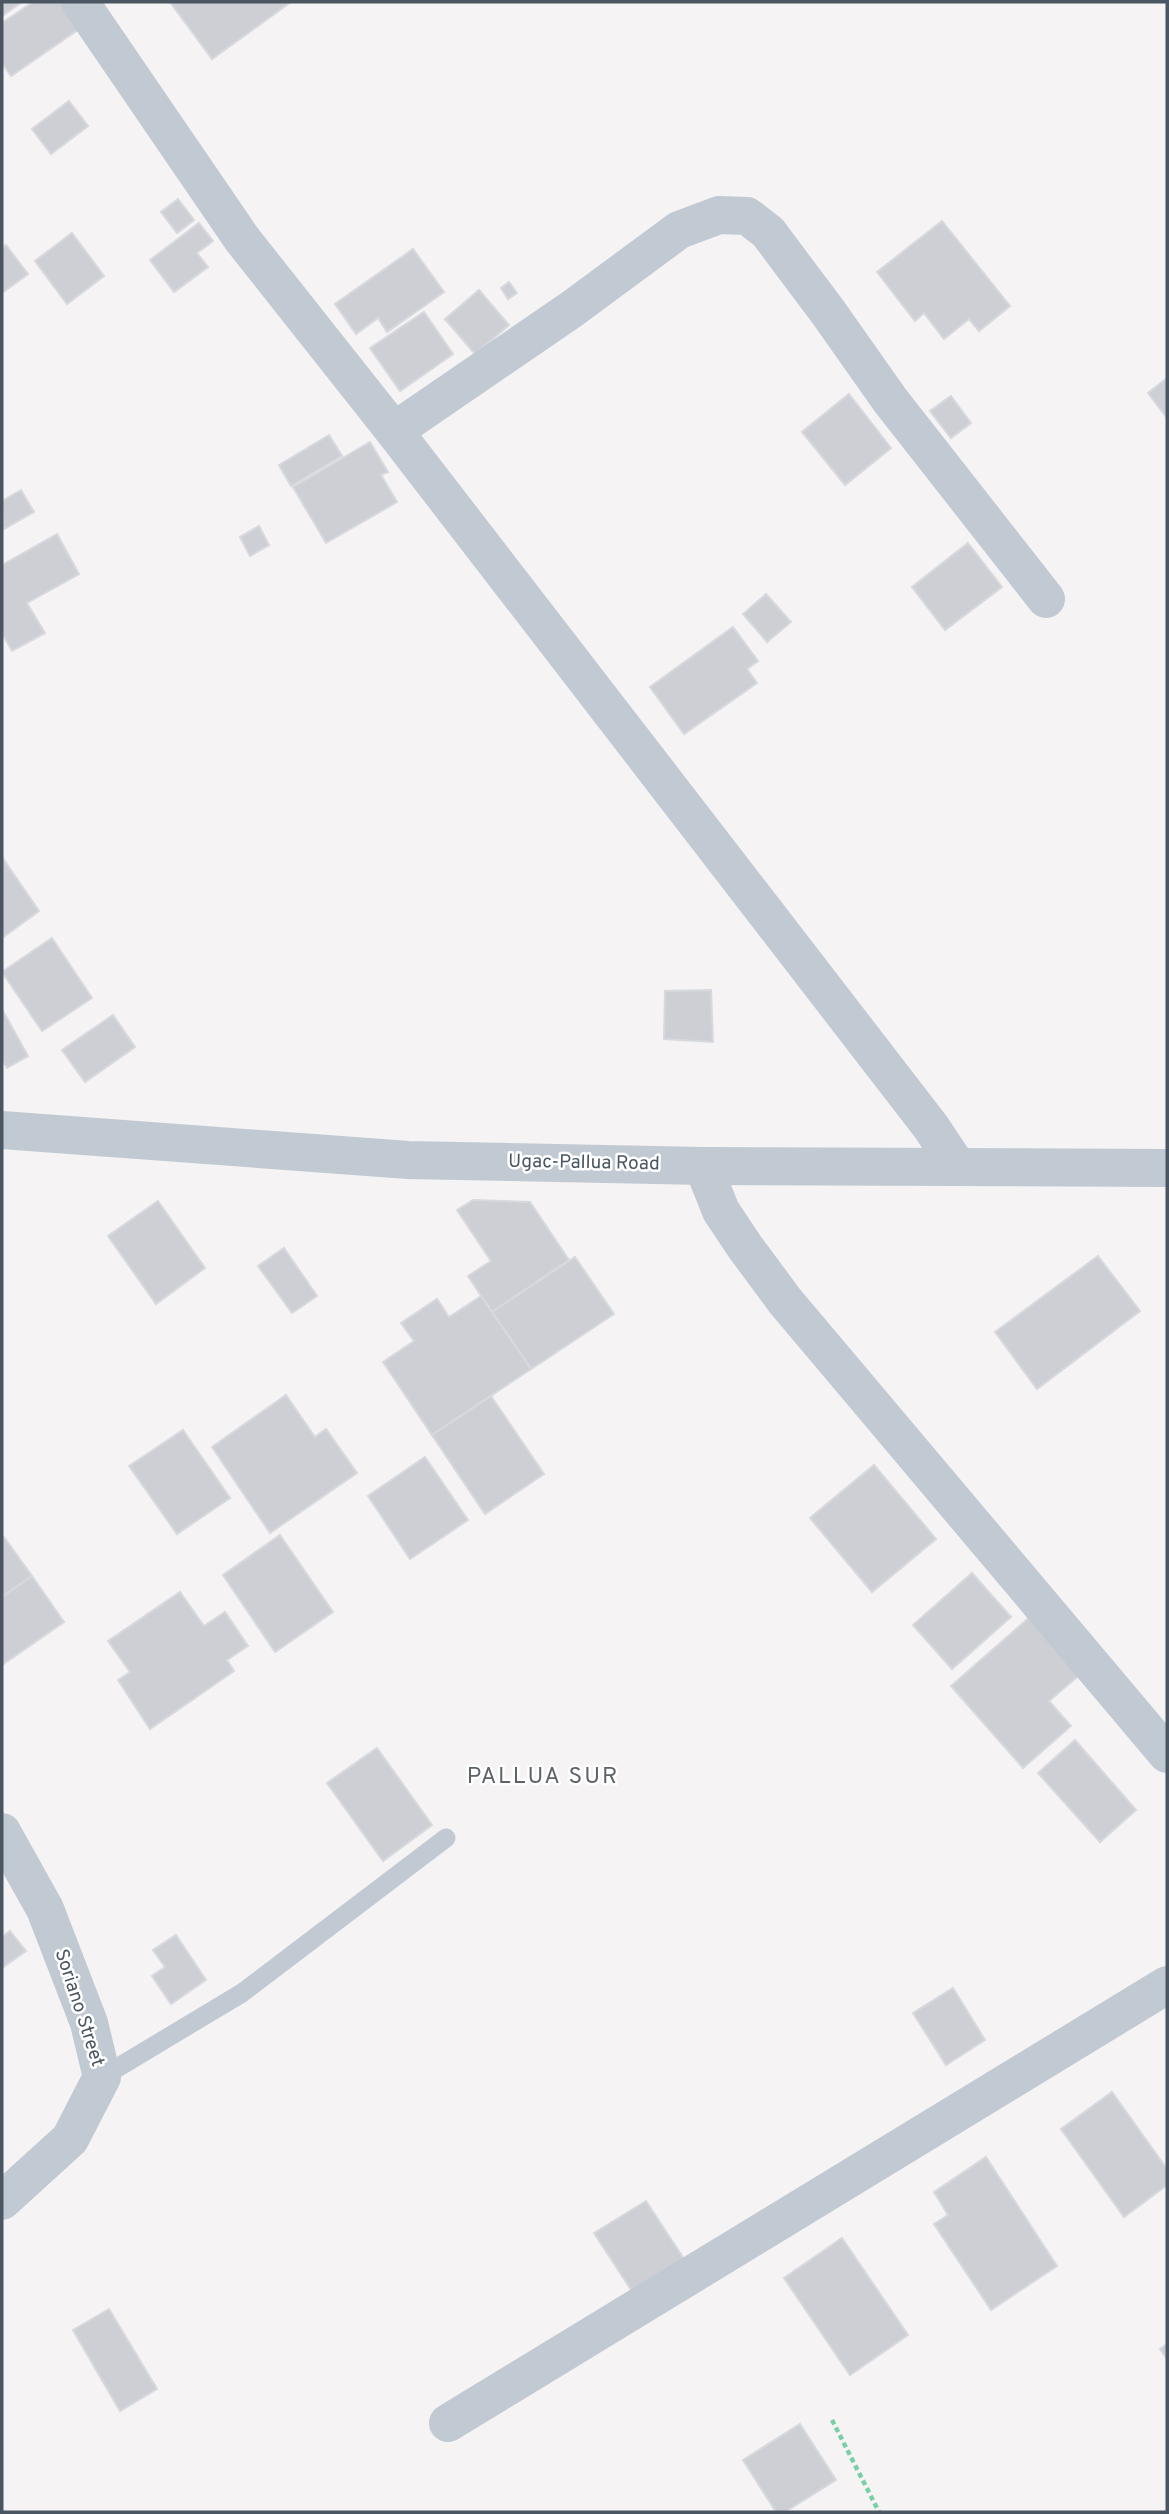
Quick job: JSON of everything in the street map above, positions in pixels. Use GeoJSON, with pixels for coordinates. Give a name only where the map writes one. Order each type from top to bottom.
{"type":"FeatureCollection","features":[{"type":"Feature","properties":{"kind":"street"},"geometry":{"type":"LineString","coordinates":[[80,2],[242,239],[394,431],[931,1127],[957,1166]]}},
{"type":"Feature","properties":{"kind":"street"},"geometry":{"type":"LineString","coordinates":[[394,431],[572,309],[679,230],[719,215],[747,216],[768,232],[890,400],[1046,599]]}},
{"type":"Feature","properties":{"kind":"street","name":"Ugac-Pallua Road"},"geometry":{"type":"LineString","coordinates":[[2,1130],[408,1160],[703,1166],[1167,1168]]}},
{"type":"Feature","properties":{"kind":"street"},"geometry":{"type":"LineString","coordinates":[[703,1166],[721,1211],[785,1301],[1167,1754]]}},
{"type":"Feature","properties":{"kind":"street","name":"Soriano Street"},"geometry":{"type":"LineString","coordinates":[[2,1832],[45,1909],[89,2023],[102,2077],[70,2139],[2,2201]]}},
{"type":"Feature","properties":{"kind":"street"},"geometry":{"type":"LineString","coordinates":[[448,2423],[1167,1985]]}},
{"type":"Feature","properties":{"kind":"lane"},"geometry":{"type":"LineString","coordinates":[[102,2077],[242,1993],[446,1838]]}},
{"type":"Feature","properties":{"kind":"path"},"geometry":{"type":"LineString","coordinates":[[832,2420],[879,2512]]}},
{"type":"Feature","properties":{"kind":"building"},"geometry":{"type":"Polygon","coordinates":[[[2,2],[22,2],[2,16],[2,2]]]}},
{"type":"Feature","properties":{"kind":"building"},"geometry":{"type":"Polygon","coordinates":[[[33,2],[70,2],[85,25],[11,76],[2,63],[2,23],[33,2]]]}},
{"type":"Feature","properties":{"kind":"building"},"geometry":{"type":"Polygon","coordinates":[[[170,2],[291,2],[212,59],[170,2]]]}},
{"type":"Feature","properties":{"kind":"building"},"geometry":{"type":"Polygon","coordinates":[[[69,101],[88,126],[51,154],[32,129],[69,101]]]}},
{"type":"Feature","properties":{"kind":"building"},"geometry":{"type":"Polygon","coordinates":[[[178,199],[194,220],[177,233],[161,212],[178,199]]]}},
{"type":"Feature","properties":{"kind":"building"},"geometry":{"type":"Polygon","coordinates":[[[942,221],[1010,306],[979,331],[969,319],[944,339],[924,313],[915,321],[877,272],[942,221]]]}},
{"type":"Feature","properties":{"kind":"building"},"geometry":{"type":"Polygon","coordinates":[[[199,223],[213,241],[197,253],[208,267],[174,292],[150,260],[199,223]]]}},
{"type":"Feature","properties":{"kind":"building"},"geometry":{"type":"Polygon","coordinates":[[[72,233],[104,276],[67,304],[35,261],[72,233]]]}},
{"type":"Feature","properties":{"kind":"building"},"geometry":{"type":"Polygon","coordinates":[[[6,245],[28,274],[2,293],[2,249],[6,245]]]}},
{"type":"Feature","properties":{"kind":"building"},"geometry":{"type":"Polygon","coordinates":[[[413,249],[444,292],[387,332],[378,318],[356,334],[335,304],[413,249]]]}},
{"type":"Feature","properties":{"kind":"building"},"geometry":{"type":"Polygon","coordinates":[[[509,282],[517,293],[508,299],[501,288],[509,282]]]}},
{"type":"Feature","properties":{"kind":"building"},"geometry":{"type":"Polygon","coordinates":[[[479,290],[509,325],[475,354],[445,319],[479,290]]]}},
{"type":"Feature","properties":{"kind":"building"},"geometry":{"type":"Polygon","coordinates":[[[424,312],[453,354],[400,391],[370,348],[424,312]]]}},
{"type":"Feature","properties":{"kind":"building"},"geometry":{"type":"Polygon","coordinates":[[[1167,378],[1167,418],[1148,393],[1167,378]]]}},
{"type":"Feature","properties":{"kind":"building"},"geometry":{"type":"Polygon","coordinates":[[[849,394],[891,448],[845,485],[802,432],[849,394]]]}},
{"type":"Feature","properties":{"kind":"building"},"geometry":{"type":"Polygon","coordinates":[[[951,396],[971,423],[951,438],[930,411],[951,396]]]}},
{"type":"Feature","properties":{"kind":"building"},"geometry":{"type":"Polygon","coordinates":[[[329,435],[342,456],[291,486],[279,465],[329,435]]]}},
{"type":"Feature","properties":{"kind":"building"},"geometry":{"type":"Polygon","coordinates":[[[370,442],[388,472],[381,475],[397,502],[326,543],[293,487],[370,442]]]}},
{"type":"Feature","properties":{"kind":"building"},"geometry":{"type":"Polygon","coordinates":[[[21,490],[34,512],[4,529],[2,501],[21,490]]]}},
{"type":"Feature","properties":{"kind":"building"},"geometry":{"type":"Polygon","coordinates":[[[259,526],[269,545],[250,556],[240,537],[259,526]]]}},
{"type":"Feature","properties":{"kind":"building"},"geometry":{"type":"Polygon","coordinates":[[[57,534],[79,574],[27,603],[45,633],[12,651],[2,633],[2,565],[57,534]]]}},
{"type":"Feature","properties":{"kind":"building"},"geometry":{"type":"Polygon","coordinates":[[[968,543],[1002,587],[945,630],[912,587],[968,543]]]}},
{"type":"Feature","properties":{"kind":"building"},"geometry":{"type":"Polygon","coordinates":[[[766,594],[791,622],[767,642],[743,614],[766,594]]]}},
{"type":"Feature","properties":{"kind":"building"},"geometry":{"type":"Polygon","coordinates":[[[733,627],[758,661],[747,669],[757,683],[684,734],[650,687],[733,627]]]}},
{"type":"Feature","properties":{"kind":"building"},"geometry":{"type":"Polygon","coordinates":[[[2,857],[39,911],[2,938],[2,857]]]}},
{"type":"Feature","properties":{"kind":"building"},"geometry":{"type":"Polygon","coordinates":[[[52,938],[92,998],[42,1031],[2,972],[52,938]]]}},
{"type":"Feature","properties":{"kind":"building"},"geometry":{"type":"Polygon","coordinates":[[[711,990],[713,1042],[664,1039],[665,991],[711,990]]]}},
{"type":"Feature","properties":{"kind":"building"},"geometry":{"type":"Polygon","coordinates":[[[2,1009],[28,1056],[7,1068],[2,1059],[2,1009]]]}},
{"type":"Feature","properties":{"kind":"building"},"geometry":{"type":"Polygon","coordinates":[[[113,1015],[135,1047],[85,1082],[62,1050],[113,1015]]]}},
{"type":"Feature","properties":{"kind":"building"},"geometry":{"type":"Polygon","coordinates":[[[473,1200],[530,1202],[569,1260],[492,1312],[468,1276],[491,1261],[457,1210],[473,1200]]]}},
{"type":"Feature","properties":{"kind":"building"},"geometry":{"type":"Polygon","coordinates":[[[158,1201],[205,1268],[156,1304],[108,1236],[158,1201]]]}},
{"type":"Feature","properties":{"kind":"building"},"geometry":{"type":"Polygon","coordinates":[[[284,1248],[317,1296],[292,1313],[258,1266],[284,1248]]]}},
{"type":"Feature","properties":{"kind":"building"},"geometry":{"type":"Polygon","coordinates":[[[1098,1256],[1140,1311],[1037,1389],[995,1332],[1098,1256]]]}},
{"type":"Feature","properties":{"kind":"building"},"geometry":{"type":"Polygon","coordinates":[[[575,1257],[614,1314],[531,1369],[492,1312],[575,1257]]]}},
{"type":"Feature","properties":{"kind":"building"},"geometry":{"type":"Polygon","coordinates":[[[481,1296],[531,1369],[432,1435],[383,1362],[414,1341],[401,1323],[437,1299],[449,1317],[481,1296]]]}},
{"type":"Feature","properties":{"kind":"building"},"geometry":{"type":"Polygon","coordinates":[[[286,1395],[315,1437],[326,1429],[357,1473],[270,1533],[212,1447],[286,1395]]]}},
{"type":"Feature","properties":{"kind":"building"},"geometry":{"type":"Polygon","coordinates":[[[491,1396],[544,1474],[485,1514],[432,1435],[491,1396]]]}},
{"type":"Feature","properties":{"kind":"building"},"geometry":{"type":"Polygon","coordinates":[[[183,1430],[230,1498],[177,1534],[129,1466],[183,1430]]]}},
{"type":"Feature","properties":{"kind":"building"},"geometry":{"type":"Polygon","coordinates":[[[425,1457],[468,1520],[410,1559],[368,1496],[425,1457]]]}},
{"type":"Feature","properties":{"kind":"building"},"geometry":{"type":"Polygon","coordinates":[[[874,1465],[936,1539],[872,1592],[810,1518],[874,1465]]]}},
{"type":"Feature","properties":{"kind":"building"},"geometry":{"type":"Polygon","coordinates":[[[280,1535],[333,1612],[275,1652],[223,1575],[280,1535]]]}},
{"type":"Feature","properties":{"kind":"building"},"geometry":{"type":"Polygon","coordinates":[[[4,1537],[32,1576],[2,1597],[2,1538],[4,1537]]]}},
{"type":"Feature","properties":{"kind":"building"},"geometry":{"type":"Polygon","coordinates":[[[972,1573],[1011,1617],[952,1669],[913,1625],[972,1573]]]}},
{"type":"Feature","properties":{"kind":"building"},"geometry":{"type":"Polygon","coordinates":[[[32,1576],[64,1622],[2,1665],[2,1597],[32,1576]]]}},
{"type":"Feature","properties":{"kind":"building"},"geometry":{"type":"Polygon","coordinates":[[[180,1592],[204,1626],[225,1612],[248,1646],[227,1660],[234,1671],[150,1729],[118,1680],[130,1672],[108,1641],[180,1592]]]}},
{"type":"Feature","properties":{"kind":"building"},"geometry":{"type":"Polygon","coordinates":[[[1031,1616],[1082,1673],[1049,1701],[1071,1726],[1023,1768],[951,1686],[1031,1616]]]}},
{"type":"Feature","properties":{"kind":"building"},"geometry":{"type":"Polygon","coordinates":[[[1075,1740],[1136,1810],[1100,1842],[1038,1773],[1075,1740]]]}},
{"type":"Feature","properties":{"kind":"building"},"geometry":{"type":"Polygon","coordinates":[[[377,1748],[432,1825],[383,1861],[327,1783],[377,1748]]]}},
{"type":"Feature","properties":{"kind":"building"},"geometry":{"type":"Polygon","coordinates":[[[10,1931],[26,1951],[2,1968],[2,1937],[10,1931]]]}},
{"type":"Feature","properties":{"kind":"building"},"geometry":{"type":"Polygon","coordinates":[[[176,1935],[206,1980],[171,2004],[152,1976],[165,1967],[153,1950],[176,1935]]]}},
{"type":"Feature","properties":{"kind":"building"},"geometry":{"type":"Polygon","coordinates":[[[953,1988],[985,2040],[946,2065],[913,2013],[953,1988]]]}},
{"type":"Feature","properties":{"kind":"building"},"geometry":{"type":"Polygon","coordinates":[[[1112,2092],[1167,2169],[1167,2185],[1124,2217],[1061,2129],[1112,2092]]]}},
{"type":"Feature","properties":{"kind":"building"},"geometry":{"type":"Polygon","coordinates":[[[986,2157],[1057,2266],[991,2310],[934,2224],[948,2215],[934,2192],[986,2157]]]}},
{"type":"Feature","properties":{"kind":"building"},"geometry":{"type":"Polygon","coordinates":[[[646,2201],[688,2265],[637,2299],[594,2233],[646,2201]]]}},
{"type":"Feature","properties":{"kind":"building"},"geometry":{"type":"Polygon","coordinates":[[[842,2238],[908,2335],[850,2375],[784,2278],[842,2238]]]}},
{"type":"Feature","properties":{"kind":"building"},"geometry":{"type":"Polygon","coordinates":[[[109,2309],[157,2389],[120,2411],[73,2330],[109,2309]]]}},
{"type":"Feature","properties":{"kind":"building"},"geometry":{"type":"Polygon","coordinates":[[[1167,2344],[1167,2359],[1160,2349],[1167,2344]]]}},
{"type":"Feature","properties":{"kind":"building"},"geometry":{"type":"Polygon","coordinates":[[[800,2424],[836,2480],[785,2512],[776,2512],[743,2460],[800,2424]]]}},
{"type":"Feature","properties":{"kind":"district","name":"PALLUA SUR"},"geometry":{"type":"Point","coordinates":[543,1777]}}]}
